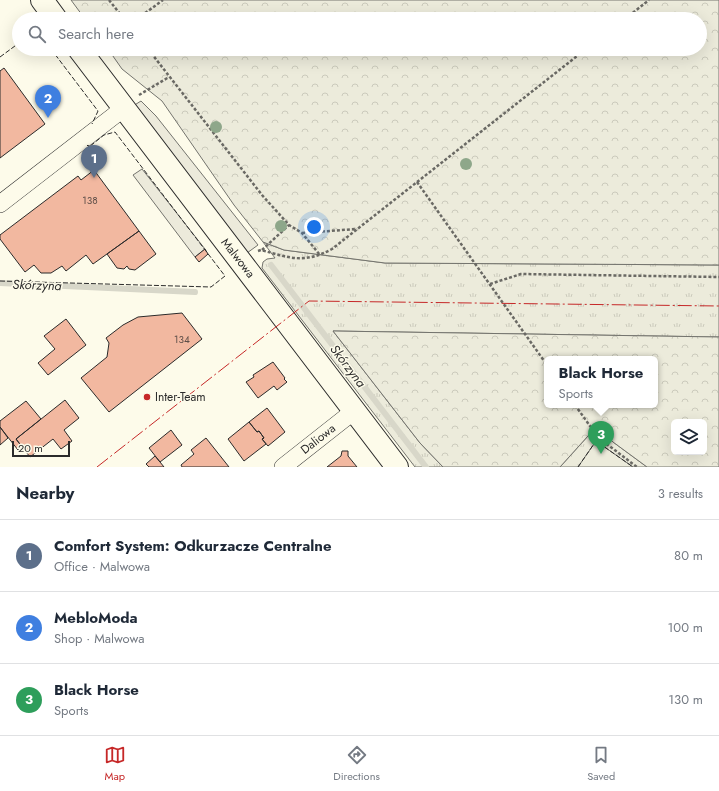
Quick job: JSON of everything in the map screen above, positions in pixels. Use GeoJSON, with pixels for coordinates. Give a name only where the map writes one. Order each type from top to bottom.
{"type":"FeatureCollection","features":[{"type":"Feature","properties":{"kind":"street"},"geometry":{"type":"LineString","coordinates":[[42,0],[51,12]]}},
{"type":"Feature","properties":{"kind":"street","name":"Malwowa"},"geometry":{"type":"LineString","coordinates":[[84,56],[397,467]]}},
{"type":"Feature","properties":{"kind":"street"},"geometry":{"type":"LineString","coordinates":[[0,204],[123,107]]}},
{"type":"Feature","properties":{"kind":"street","name":"Daliowa"},"geometry":{"type":"LineString","coordinates":[[283,467],[354,411]]}},
{"type":"Feature","properties":{"kind":"path"},"geometry":{"type":"LineString","coordinates":[[109,0],[118,12]]}},
{"type":"Feature","properties":{"kind":"path"},"geometry":{"type":"LineString","coordinates":[[147,12],[163,0]]}},
{"type":"Feature","properties":{"kind":"path"},"geometry":{"type":"LineString","coordinates":[[633,12],[649,0]]}},
{"type":"Feature","properties":{"kind":"path"},"geometry":{"type":"LineString","coordinates":[[153,56],[262,195],[289,225],[302,233],[320,255]]}},
{"type":"Feature","properties":{"kind":"path"},"geometry":{"type":"LineString","coordinates":[[261,250],[299,259],[320,255],[332,249],[577,56]]}},
{"type":"Feature","properties":{"kind":"path"},"geometry":{"type":"LineString","coordinates":[[123,107],[169,77]]}},
{"type":"Feature","properties":{"kind":"path"},"geometry":{"type":"LineString","coordinates":[[417,182],[544,361]]}},
{"type":"Feature","properties":{"kind":"path"},"geometry":{"type":"LineString","coordinates":[[241,261],[261,250],[289,225]]}},
{"type":"Feature","properties":{"kind":"path"},"geometry":{"type":"LineString","coordinates":[[302,233],[356,229]]}},
{"type":"Feature","properties":{"kind":"path"},"geometry":{"type":"LineString","coordinates":[[490,284],[521,274],[719,278]]}},
{"type":"Feature","properties":{"kind":"path"},"geometry":{"type":"LineString","coordinates":[[577,408],[604,442],[637,467]]}},
{"type":"Feature","properties":{"kind":"green space"},"geometry":{"type":"Polygon","coordinates":[[[71,0],[719,0],[719,265],[385,263],[284,250],[263,242],[234,205],[162,101],[122,69],[113,56],[707,56],[707,12],[80,12],[71,0]]]}},
{"type":"Feature","properties":{"kind":"green space"},"geometry":{"type":"Polygon","coordinates":[[[263,242],[284,250],[385,263],[719,265],[719,337],[333,331],[420,443],[443,467],[415,467],[262,268],[263,262],[267,259],[275,258],[263,242]]]}},
{"type":"Feature","properties":{"kind":"green space"},"geometry":{"type":"Polygon","coordinates":[[[333,331],[719,337],[719,467],[647,467],[613,442],[597,426],[560,467],[443,467],[420,443],[333,331]]]}},
{"type":"Feature","properties":{"kind":"green space"},"geometry":{"type":"Polygon","coordinates":[[[597,426],[613,442],[647,467],[560,467],[597,426]]]}},
{"type":"Feature","properties":{"kind":"green space"},"geometry":{"type":"Polygon","coordinates":[[[596,441],[633,467],[578,467],[596,441]]]}},
{"type":"Feature","properties":{"kind":"shaded area"},"geometry":{"type":"Polygon","coordinates":[[[141,101],[156,116],[258,245],[247,253],[133,106],[141,101]]]}},
{"type":"Feature","properties":{"kind":"shaded area"},"geometry":{"type":"Polygon","coordinates":[[[142,169],[205,249],[195,257],[133,175],[142,169]]]}},
{"type":"Feature","properties":{"kind":"building"},"geometry":{"type":"Polygon","coordinates":[[[4,68],[45,124],[0,158],[0,71],[4,68]]]}},
{"type":"Feature","properties":{"kind":"building"},"geometry":{"type":"Polygon","coordinates":[[[94,170],[139,231],[93,264],[86,255],[66,271],[62,266],[51,273],[41,273],[34,265],[25,272],[0,239],[0,235],[78,176],[81,180],[94,170]]]}},
{"type":"Feature","properties":{"kind":"building"},"geometry":{"type":"Polygon","coordinates":[[[139,231],[156,254],[135,270],[129,269],[127,266],[124,269],[117,268],[107,254],[139,231]]]}},
{"type":"Feature","properties":{"kind":"building"},"geometry":{"type":"Polygon","coordinates":[[[205,249],[208,254],[199,262],[195,257],[205,249]]]}},
{"type":"Feature","properties":{"kind":"building"},"geometry":{"type":"Polygon","coordinates":[[[182,313],[202,339],[109,412],[81,378],[107,357],[109,343],[106,338],[123,325],[138,317],[182,313]]]}},
{"type":"Feature","properties":{"kind":"building"},"geometry":{"type":"Polygon","coordinates":[[[66,319],[86,345],[48,375],[38,363],[55,349],[44,336],[66,319]]]}},
{"type":"Feature","properties":{"kind":"building"},"geometry":{"type":"Polygon","coordinates":[[[273,362],[287,382],[277,390],[274,386],[258,398],[246,382],[254,377],[253,375],[273,362]]]}},
{"type":"Feature","properties":{"kind":"building"},"geometry":{"type":"Polygon","coordinates":[[[65,400],[79,418],[64,430],[72,441],[61,449],[53,439],[30,457],[16,439],[65,400]]]}},
{"type":"Feature","properties":{"kind":"building"},"geometry":{"type":"Polygon","coordinates":[[[26,401],[41,419],[16,439],[22,447],[18,450],[0,427],[0,421],[26,401]]]}},
{"type":"Feature","properties":{"kind":"building"},"geometry":{"type":"Polygon","coordinates":[[[267,408],[285,432],[268,446],[262,439],[264,438],[259,431],[257,432],[249,422],[267,408]]]}},
{"type":"Feature","properties":{"kind":"building"},"geometry":{"type":"Polygon","coordinates":[[[249,422],[257,432],[259,431],[266,444],[244,461],[228,439],[249,422]]]}},
{"type":"Feature","properties":{"kind":"building"},"geometry":{"type":"Polygon","coordinates":[[[0,427],[8,438],[0,445],[0,427]]]}},
{"type":"Feature","properties":{"kind":"building"},"geometry":{"type":"Polygon","coordinates":[[[171,430],[182,445],[160,462],[149,448],[171,430]]]}},
{"type":"Feature","properties":{"kind":"building"},"geometry":{"type":"Polygon","coordinates":[[[206,438],[229,467],[182,467],[181,465],[194,454],[191,450],[206,438]]]}},
{"type":"Feature","properties":{"kind":"building"},"geometry":{"type":"Polygon","coordinates":[[[342,451],[348,451],[348,456],[357,467],[327,467],[341,456],[342,451]]]}},
{"type":"Feature","properties":{"kind":"building"},"geometry":{"type":"Polygon","coordinates":[[[155,456],[164,467],[149,467],[146,464],[155,456]]]}},
{"type":"Feature","properties":{"kind":"waterway","name":"Skórzyna"},"geometry":{"type":"LineString","coordinates":[[271,265],[426,467]]}},
{"type":"Feature","properties":{"kind":"waterway","name":"Skórzyna"},"geometry":{"type":"LineString","coordinates":[[0,283],[195,292]]}},
{"type":"Feature","properties":{"kind":"fence"},"geometry":{"type":"LineString","coordinates":[[0,57],[12,48]]}},
{"type":"Feature","properties":{"kind":"fence"},"geometry":{"type":"LineString","coordinates":[[56,56],[98,111],[92,124]]}},
{"type":"Feature","properties":{"kind":"fence"},"geometry":{"type":"LineString","coordinates":[[0,281],[211,287],[225,276],[115,132],[104,135],[89,147],[88,145],[87,146]]}},
{"type":"Feature","properties":{"kind":"fence"},"geometry":{"type":"LineString","coordinates":[[578,467],[596,441],[633,467]]}},
{"type":"Feature","properties":{"kind":"power"},"geometry":{"type":"LineString","coordinates":[[97,467],[309,301],[719,306]]}},
{"type":"Feature","properties":{"kind":"place","name":"MebloModa"},"geometry":{"type":"Point","coordinates":[48,118]}},
{"type":"Feature","properties":{"kind":"place","name":"Comfort System: Odkurzacze Centralne"},"geometry":{"type":"Point","coordinates":[94,178]}},
{"type":"Feature","properties":{"kind":"place","name":"Inter-Team"},"geometry":{"type":"Point","coordinates":[147,397]}},
{"type":"Feature","properties":{"kind":"place","name":"Black Horse"},"geometry":{"type":"Point","coordinates":[601,454]}}]}
